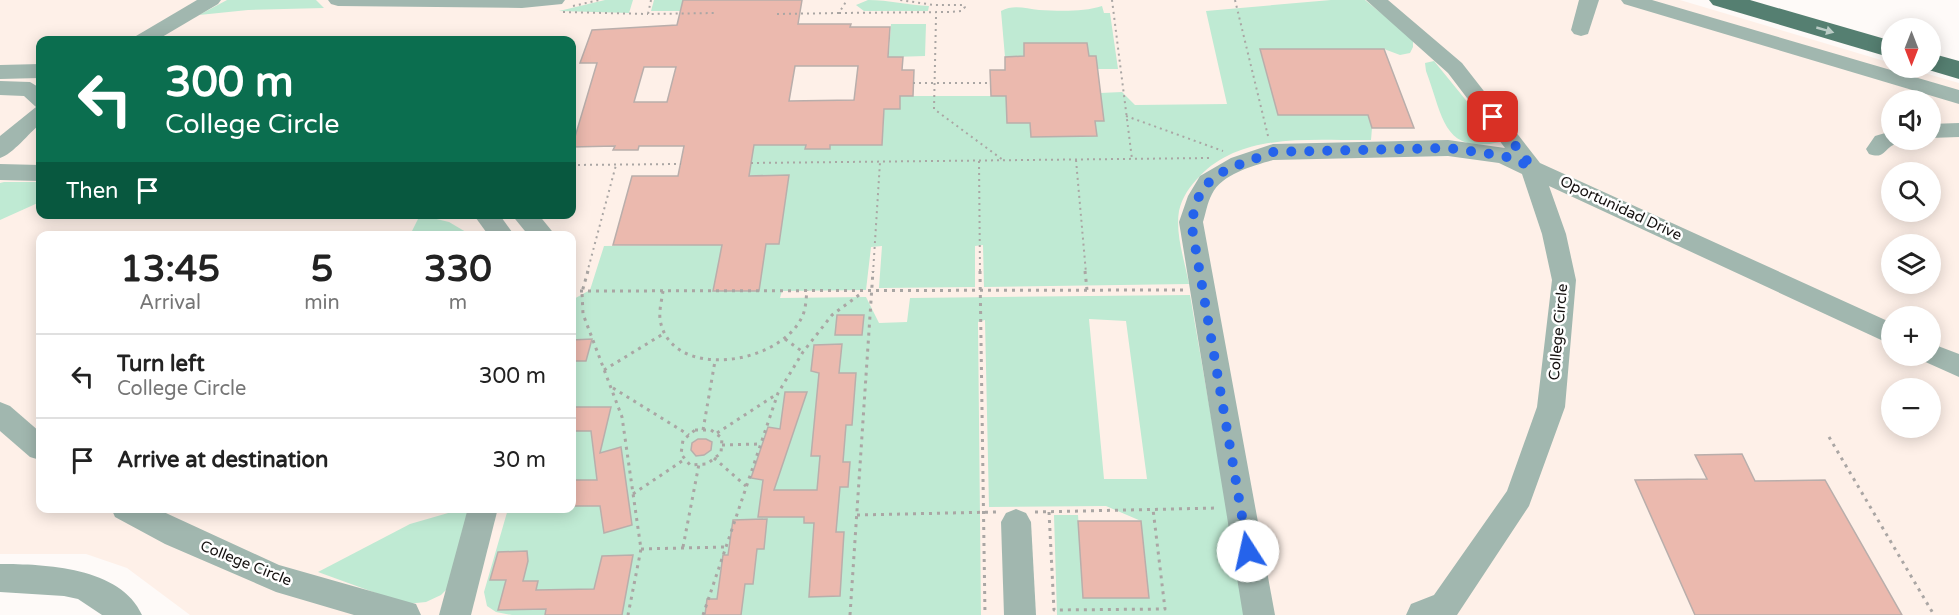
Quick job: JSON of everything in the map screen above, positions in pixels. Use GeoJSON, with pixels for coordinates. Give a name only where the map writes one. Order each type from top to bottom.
{"type":"FeatureCollection","features":[{"type":"Feature","properties":{"kind":"main road"},"geometry":{"type":"LineString","coordinates":[[1722,0],[1770,7],[1881,46]]}},
{"type":"Feature","properties":{"kind":"main road"},"geometry":{"type":"LineString","coordinates":[[1793,0],[1881,25]]}},
{"type":"Feature","properties":{"kind":"main road"},"geometry":{"type":"LineString","coordinates":[[1941,43],[1959,48]]}},
{"type":"Feature","properties":{"kind":"main road"},"geometry":{"type":"LineString","coordinates":[[1941,64],[1959,70]]}},
{"type":"Feature","properties":{"kind":"street"},"geometry":{"type":"LineString","coordinates":[[150,36],[211,0]]}},
{"type":"Feature","properties":{"kind":"street"},"geometry":{"type":"LineString","coordinates":[[338,0],[556,6]]}},
{"type":"Feature","properties":{"kind":"street","name":"College Circle"},"geometry":{"type":"LineString","coordinates":[[1376,0],[1455,68],[1532,167],[1554,234],[1564,280],[1551,407],[1519,497],[1445,606],[1422,615]]}},
{"type":"Feature","properties":{"kind":"street"},"geometry":{"type":"LineString","coordinates":[[1581,30],[1589,0]]}},
{"type":"Feature","properties":{"kind":"street"},"geometry":{"type":"LineString","coordinates":[[1631,0],[1959,97]]}},
{"type":"Feature","properties":{"kind":"street"},"geometry":{"type":"LineString","coordinates":[[4,82],[36,73]]}},
{"type":"Feature","properties":{"kind":"street"},"geometry":{"type":"LineString","coordinates":[[4,82],[36,86]]}},
{"type":"Feature","properties":{"kind":"street"},"geometry":{"type":"LineString","coordinates":[[4,82],[30,89],[36,96]]}},
{"type":"Feature","properties":{"kind":"street"},"geometry":{"type":"LineString","coordinates":[[7,142],[36,106]]}},
{"type":"Feature","properties":{"kind":"street"},"geometry":{"type":"LineString","coordinates":[[7,142],[36,117]]}},
{"type":"Feature","properties":{"kind":"street"},"geometry":{"type":"LineString","coordinates":[[1941,130],[1959,130]]}},
{"type":"Feature","properties":{"kind":"street","name":"Oportunidad Drive"},"geometry":{"type":"LineString","coordinates":[[1259,615],[1191,222],[1200,193],[1208,183],[1227,169],[1263,155],[1448,148],[1504,156],[1881,330]]}},
{"type":"Feature","properties":{"kind":"street"},"geometry":{"type":"LineString","coordinates":[[0,172],[36,172]]}},
{"type":"Feature","properties":{"kind":"street"},"geometry":{"type":"LineString","coordinates":[[489,219],[499,231]]}},
{"type":"Feature","properties":{"kind":"street"},"geometry":{"type":"LineString","coordinates":[[529,219],[539,231]]}},
{"type":"Feature","properties":{"kind":"street"},"geometry":{"type":"LineString","coordinates":[[1941,358],[1959,366]]}},
{"type":"Feature","properties":{"kind":"street"},"geometry":{"type":"LineString","coordinates":[[0,414],[36,445]]}},
{"type":"Feature","properties":{"kind":"street","name":"College Circle"},"geometry":{"type":"LineString","coordinates":[[135,513],[176,534],[276,578],[405,615]]}},
{"type":"Feature","properties":{"kind":"street"},"geometry":{"type":"LineString","coordinates":[[455,615],[482,513]]}},
{"type":"Feature","properties":{"kind":"street"},"geometry":{"type":"LineString","coordinates":[[1016,515],[1020,615]]}},
{"type":"Feature","properties":{"kind":"street"},"geometry":{"type":"LineString","coordinates":[[0,578],[38,578],[69,583],[99,593],[126,615]]}},
{"type":"Feature","properties":{"kind":"path"},"geometry":{"type":"LineString","coordinates":[[556,6],[599,0]]}},
{"type":"Feature","properties":{"kind":"path"},"geometry":{"type":"LineString","coordinates":[[648,14],[651,0]]}},
{"type":"Feature","properties":{"kind":"path"},"geometry":{"type":"LineString","coordinates":[[839,13],[847,0]]}},
{"type":"Feature","properties":{"kind":"path"},"geometry":{"type":"LineString","coordinates":[[777,14],[950,12],[961,11],[965,7],[964,5],[934,5],[900,0]]}},
{"type":"Feature","properties":{"kind":"path"},"geometry":{"type":"LineString","coordinates":[[1112,0],[1132,159]]}},
{"type":"Feature","properties":{"kind":"path"},"geometry":{"type":"LineString","coordinates":[[751,163],[1076,160],[1263,155],[1235,0]]}},
{"type":"Feature","properties":{"kind":"path"},"geometry":{"type":"LineString","coordinates":[[556,6],[575,14],[716,13]]}},
{"type":"Feature","properties":{"kind":"path"},"geometry":{"type":"LineString","coordinates":[[936,17],[934,109],[1004,160]]}},
{"type":"Feature","properties":{"kind":"path"},"geometry":{"type":"LineString","coordinates":[[913,83],[990,83]]}},
{"type":"Feature","properties":{"kind":"path"},"geometry":{"type":"LineString","coordinates":[[1126,116],[1216,150],[1229,151]]}},
{"type":"Feature","properties":{"kind":"path"},"geometry":{"type":"LineString","coordinates":[[979,160],[985,615]]}},
{"type":"Feature","properties":{"kind":"path"},"geometry":{"type":"LineString","coordinates":[[1076,160],[1087,291]]}},
{"type":"Feature","properties":{"kind":"path"},"geometry":{"type":"LineString","coordinates":[[850,615],[880,162]]}},
{"type":"Feature","properties":{"kind":"path"},"geometry":{"type":"LineString","coordinates":[[576,165],[681,164]]}},
{"type":"Feature","properties":{"kind":"path"},"geometry":{"type":"LineString","coordinates":[[616,165],[582,292],[583,314],[622,417],[641,549],[628,615]]}},
{"type":"Feature","properties":{"kind":"path"},"geometry":{"type":"LineString","coordinates":[[663,291],[658,307],[663,334],[682,352],[704,360],[729,362],[756,356],[785,339],[799,324],[805,310],[807,290]]}},
{"type":"Feature","properties":{"kind":"path"},"geometry":{"type":"LineString","coordinates":[[576,291],[1203,290]]}},
{"type":"Feature","properties":{"kind":"path"},"geometry":{"type":"LineString","coordinates":[[703,615],[778,393],[803,352],[832,315],[863,292]]}},
{"type":"Feature","properties":{"kind":"path"},"geometry":{"type":"LineString","coordinates":[[604,370],[663,334]]}},
{"type":"Feature","properties":{"kind":"path"},"geometry":{"type":"LineString","coordinates":[[785,339],[803,352]]}},
{"type":"Feature","properties":{"kind":"path"},"geometry":{"type":"LineString","coordinates":[[703,430],[715,361]]}},
{"type":"Feature","properties":{"kind":"path"},"geometry":{"type":"LineString","coordinates":[[611,387],[689,435]]}},
{"type":"Feature","properties":{"kind":"path"},"geometry":{"type":"LineString","coordinates":[[716,434],[778,393]]}},
{"type":"Feature","properties":{"kind":"path"},"geometry":{"type":"LineString","coordinates":[[695,430],[703,430],[711,430],[722,438],[720,453],[707,464],[690,465],[681,454],[683,440],[695,430]]}},
{"type":"Feature","properties":{"kind":"path"},"geometry":{"type":"LineString","coordinates":[[1829,438],[1934,615]]}},
{"type":"Feature","properties":{"kind":"path"},"geometry":{"type":"LineString","coordinates":[[721,445],[759,444]]}},
{"type":"Feature","properties":{"kind":"path"},"geometry":{"type":"LineString","coordinates":[[714,458],[746,486]]}},
{"type":"Feature","properties":{"kind":"path"},"geometry":{"type":"LineString","coordinates":[[633,494],[686,459]]}},
{"type":"Feature","properties":{"kind":"path"},"geometry":{"type":"LineString","coordinates":[[683,546],[699,464]]}},
{"type":"Feature","properties":{"kind":"path"},"geometry":{"type":"LineString","coordinates":[[857,515],[983,513],[1016,515],[1049,512],[1240,508]]}},
{"type":"Feature","properties":{"kind":"path"},"geometry":{"type":"LineString","coordinates":[[1049,512],[1054,610],[1165,609],[1153,510]]}},
{"type":"Feature","properties":{"kind":"path"},"geometry":{"type":"LineString","coordinates":[[641,549],[726,546]]}},
{"type":"Feature","properties":{"kind":"path"},"geometry":{"type":"LineString","coordinates":[[1116,609],[1117,615]]}},
{"type":"Feature","properties":{"kind":"shaded area"},"geometry":{"type":"Polygon","coordinates":[[[0,0],[1680,0],[1881,60],[1881,78],[1941,78],[1959,83],[1959,615],[190,615],[127,568],[86,554],[0,554],[0,0]]]}},
{"type":"Feature","properties":{"kind":"green space"},"geometry":{"type":"Polygon","coordinates":[[[227,0],[316,0],[324,8],[248,10],[199,15],[227,0]]]}},
{"type":"Feature","properties":{"kind":"green space"},"geometry":{"type":"Polygon","coordinates":[[[605,0],[633,0],[629,13],[559,11],[605,0]]]}},
{"type":"Feature","properties":{"kind":"green space"},"geometry":{"type":"Polygon","coordinates":[[[654,0],[683,0],[680,11],[651,11],[654,0]]]}},
{"type":"Feature","properties":{"kind":"green space"},"geometry":{"type":"Polygon","coordinates":[[[868,0],[929,6],[928,11],[864,11],[856,5],[868,0]]]}},
{"type":"Feature","properties":{"kind":"green space"},"geometry":{"type":"Polygon","coordinates":[[[1331,0],[1365,0],[1413,39],[1410,53],[1400,55],[1384,49],[1260,49],[1278,115],[1368,115],[1372,128],[1371,140],[1304,140],[1258,145],[1217,162],[1190,188],[1179,211],[1179,238],[1189,284],[984,287],[983,245],[975,246],[975,287],[879,288],[882,246],[871,247],[866,290],[782,291],[780,298],[866,297],[879,323],[907,322],[910,298],[1190,295],[1244,607],[1243,615],[1057,615],[1054,515],[1078,515],[1084,598],[1149,598],[1141,521],[1106,506],[989,507],[985,320],[978,322],[981,615],[512,615],[496,612],[487,606],[484,592],[507,513],[576,513],[576,298],[590,290],[604,246],[779,244],[789,176],[748,176],[754,145],[806,143],[806,149],[830,149],[830,143],[882,145],[885,100],[891,100],[891,109],[899,109],[900,96],[1006,96],[1007,122],[1030,123],[1031,137],[1096,136],[1095,121],[1104,121],[1100,93],[1122,92],[1135,105],[1227,104],[1206,11],[1331,0]],[[1089,319],[1104,479],[1147,479],[1126,321],[1089,319]]]}},
{"type":"Feature","properties":{"kind":"green space"},"geometry":{"type":"Polygon","coordinates":[[[1102,6],[1104,13],[1110,13],[1118,69],[1098,69],[1089,56],[1087,43],[1024,43],[1024,56],[1005,57],[1001,11],[1015,7],[1071,11],[1102,6]]]}},
{"type":"Feature","properties":{"kind":"green space"},"geometry":{"type":"Polygon","coordinates":[[[891,24],[926,24],[925,56],[894,57],[888,66],[891,24]]]}},
{"type":"Feature","properties":{"kind":"green space"},"geometry":{"type":"Polygon","coordinates":[[[1434,61],[1500,142],[1466,143],[1448,128],[1426,71],[1425,63],[1434,61]]]}},
{"type":"Feature","properties":{"kind":"green space"},"geometry":{"type":"Polygon","coordinates":[[[36,182],[36,204],[0,220],[0,183],[36,182]]]}},
{"type":"Feature","properties":{"kind":"green space"},"geometry":{"type":"Polygon","coordinates":[[[418,219],[437,219],[449,222],[464,231],[412,231],[418,219]]]}},
{"type":"Feature","properties":{"kind":"green space"},"geometry":{"type":"Polygon","coordinates":[[[448,513],[471,513],[452,584],[441,595],[426,602],[406,604],[318,572],[410,524],[448,513]]]}},
{"type":"Feature","properties":{"kind":"building"},"geometry":{"type":"Polygon","coordinates":[[[683,0],[802,0],[798,24],[890,27],[888,57],[903,57],[902,70],[914,70],[913,96],[900,96],[900,109],[884,109],[882,145],[830,145],[830,149],[805,149],[806,145],[754,145],[749,176],[789,175],[779,244],[766,244],[759,291],[713,291],[722,245],[613,245],[632,176],[678,176],[684,146],[639,146],[638,150],[613,150],[615,146],[576,147],[576,134],[597,63],[580,63],[592,30],[677,25],[683,0]],[[795,66],[789,101],[854,100],[858,66],[795,66]],[[644,67],[634,102],[667,102],[676,67],[644,67]]]}},
{"type":"Feature","properties":{"kind":"building"},"geometry":{"type":"Polygon","coordinates":[[[1024,43],[1087,43],[1089,56],[1096,56],[1104,121],[1095,121],[1097,136],[1031,137],[1030,123],[1007,123],[1006,96],[991,96],[990,70],[1005,70],[1005,57],[1024,56],[1024,43]]]}},
{"type":"Feature","properties":{"kind":"building"},"geometry":{"type":"Polygon","coordinates":[[[1260,49],[1384,49],[1414,128],[1372,128],[1368,115],[1278,115],[1260,49]]]}},
{"type":"Feature","properties":{"kind":"building"},"geometry":{"type":"Polygon","coordinates":[[[837,315],[864,315],[862,335],[835,335],[837,315]]]}},
{"type":"Feature","properties":{"kind":"building"},"geometry":{"type":"Polygon","coordinates":[[[592,339],[586,361],[576,361],[576,340],[592,339]]]}},
{"type":"Feature","properties":{"kind":"building"},"geometry":{"type":"Polygon","coordinates":[[[842,344],[839,373],[856,373],[852,425],[846,425],[843,462],[850,462],[848,487],[840,487],[836,532],[844,532],[840,596],[809,597],[814,523],[804,523],[804,517],[758,517],[763,480],[751,478],[768,427],[780,429],[785,392],[807,392],[774,490],[817,490],[820,456],[811,456],[819,373],[811,371],[814,345],[842,344]]]}},
{"type":"Feature","properties":{"kind":"building"},"geometry":{"type":"Polygon","coordinates":[[[576,407],[611,407],[600,453],[621,447],[632,525],[604,533],[600,506],[576,506],[576,480],[597,480],[591,431],[576,431],[576,407]]]}},
{"type":"Feature","properties":{"kind":"building"},"geometry":{"type":"Polygon","coordinates":[[[698,439],[712,442],[711,450],[704,455],[696,456],[691,450],[692,443],[698,439]]]}},
{"type":"Feature","properties":{"kind":"building"},"geometry":{"type":"Polygon","coordinates":[[[1742,454],[1755,481],[1825,480],[1902,615],[1695,615],[1635,480],[1707,479],[1695,455],[1742,454]]]}},
{"type":"Feature","properties":{"kind":"building"},"geometry":{"type":"Polygon","coordinates":[[[767,519],[764,549],[757,549],[753,584],[745,584],[741,615],[705,615],[707,599],[717,599],[723,555],[728,555],[733,520],[767,519]]]}},
{"type":"Feature","properties":{"kind":"building"},"geometry":{"type":"Polygon","coordinates":[[[1078,521],[1141,521],[1149,598],[1083,598],[1078,521]]]}},
{"type":"Feature","properties":{"kind":"building"},"geometry":{"type":"Polygon","coordinates":[[[527,551],[528,561],[523,581],[538,581],[536,590],[594,589],[602,556],[633,555],[622,615],[545,615],[546,609],[498,610],[506,580],[490,580],[498,552],[527,551]]]}},
{"type":"Feature","properties":{"kind":"route"},"geometry":{"type":"LineString","coordinates":[[1248,551],[1191,222],[1200,193],[1208,183],[1227,169],[1248,159],[1273,152],[1448,148],[1504,156],[1532,167],[1493,117]]}}]}
